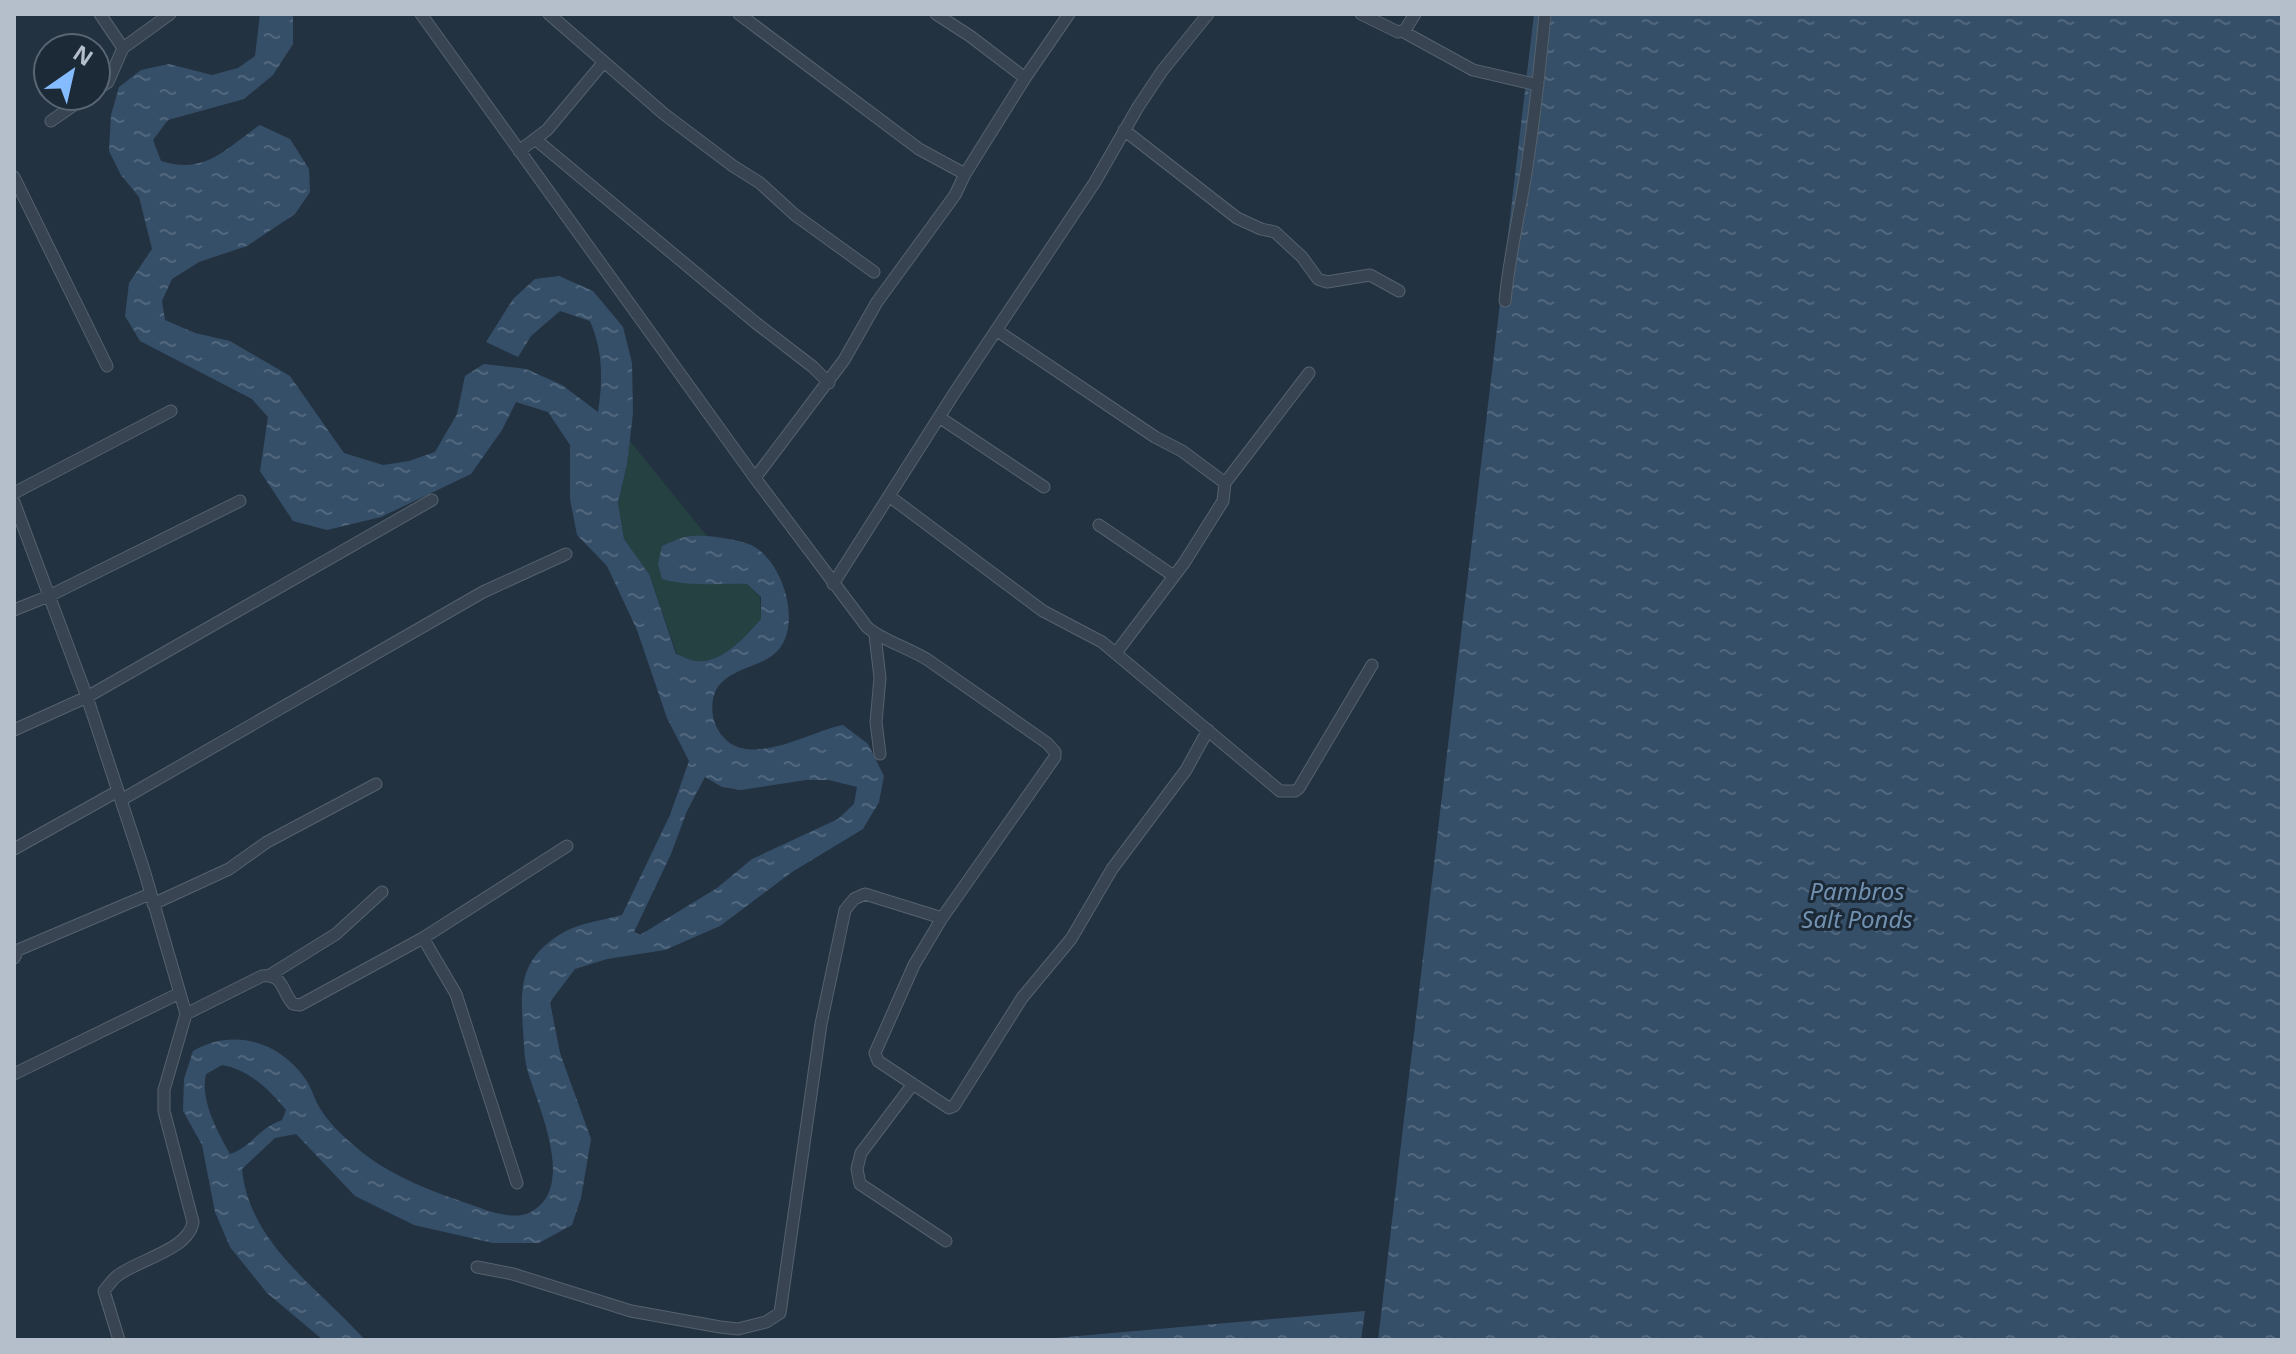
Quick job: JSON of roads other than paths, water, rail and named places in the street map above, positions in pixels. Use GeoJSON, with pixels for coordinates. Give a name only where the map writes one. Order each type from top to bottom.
{"type":"FeatureCollection","features":[{"type":"Feature","properties":{"kind":"street"},"geometry":{"type":"LineString","coordinates":[[100,14],[123,48]]}},
{"type":"Feature","properties":{"kind":"street"},"geometry":{"type":"LineString","coordinates":[[112,73],[123,48],[170,14]]}},
{"type":"Feature","properties":{"kind":"street"},"geometry":{"type":"LineString","coordinates":[[421,14],[755,478],[875,635],[928,660],[1047,743],[1055,752],[1055,757],[942,918],[902,989],[875,1053],[878,1061],[949,1108],[954,1106],[1022,998],[1071,939],[1112,869],[1186,770],[1208,730]]}},
{"type":"Feature","properties":{"kind":"street"},"geometry":{"type":"LineString","coordinates":[[549,14],[603,63],[721,157],[760,183],[795,215],[874,272]]}},
{"type":"Feature","properties":{"kind":"street"},"geometry":{"type":"LineString","coordinates":[[739,14],[919,149],[965,174]]}},
{"type":"Feature","properties":{"kind":"street"},"geometry":{"type":"LineString","coordinates":[[936,14],[1025,78]]}},
{"type":"Feature","properties":{"kind":"street"},"geometry":{"type":"LineString","coordinates":[[755,478],[829,383],[877,302],[955,195],[1025,78],[1069,14]]}},
{"type":"Feature","properties":{"kind":"street"},"geometry":{"type":"LineString","coordinates":[[833,584],[1095,182],[1162,71],[1208,14]]}},
{"type":"Feature","properties":{"kind":"street"},"geometry":{"type":"LineString","coordinates":[[1361,14],[1390,30],[1402,31],[1473,70],[1538,85]]}},
{"type":"Feature","properties":{"kind":"street"},"geometry":{"type":"LineString","coordinates":[[1402,31],[1415,14]]}},
{"type":"Feature","properties":{"kind":"street"},"geometry":{"type":"LineString","coordinates":[[1505,301],[1509,260],[1526,175],[1545,14]]}},
{"type":"Feature","properties":{"kind":"street"},"geometry":{"type":"LineString","coordinates":[[519,151],[560,116],[603,63]]}},
{"type":"Feature","properties":{"kind":"street"},"geometry":{"type":"LineString","coordinates":[[51,121],[64,112]]}},
{"type":"Feature","properties":{"kind":"street"},"geometry":{"type":"LineString","coordinates":[[1124,130],[1237,218],[1275,232],[1302,257],[1318,279],[1327,282],[1370,275],[1399,291]]}},
{"type":"Feature","properties":{"kind":"street"},"geometry":{"type":"LineString","coordinates":[[535,139],[829,383]]}},
{"type":"Feature","properties":{"kind":"street"},"geometry":{"type":"LineString","coordinates":[[14,177],[107,366]]}},
{"type":"Feature","properties":{"kind":"street"},"geometry":{"type":"LineString","coordinates":[[996,330],[1155,437],[1182,451],[1225,483]]}},
{"type":"Feature","properties":{"kind":"street"},"geometry":{"type":"LineString","coordinates":[[1116,653],[1174,576],[1223,501],[1225,483],[1309,373]]}},
{"type":"Feature","properties":{"kind":"street"},"geometry":{"type":"LineString","coordinates":[[14,493],[171,411]]}},
{"type":"Feature","properties":{"kind":"street"},"geometry":{"type":"LineString","coordinates":[[939,417],[1044,487]]}},
{"type":"Feature","properties":{"kind":"street"},"geometry":{"type":"LineString","coordinates":[[889,496],[1043,611],[1102,642],[1280,791],[1295,791],[1372,665]]}},
{"type":"Feature","properties":{"kind":"street"},"geometry":{"type":"LineString","coordinates":[[14,730],[87,697],[432,500]]}},
{"type":"Feature","properties":{"kind":"street"},"geometry":{"type":"LineString","coordinates":[[14,610],[49,596],[240,501]]}},
{"type":"Feature","properties":{"kind":"street"},"geometry":{"type":"LineString","coordinates":[[14,502],[87,697],[186,1014],[164,1090],[164,1111],[193,1222],[192,1230],[182,1241],[117,1276],[104,1291],[119,1340]]}},
{"type":"Feature","properties":{"kind":"street"},"geometry":{"type":"LineString","coordinates":[[1099,525],[1174,576]]}},
{"type":"Feature","properties":{"kind":"street"},"geometry":{"type":"LineString","coordinates":[[14,849],[119,796],[483,592],[566,554]]}},
{"type":"Feature","properties":{"kind":"street"},"geometry":{"type":"LineString","coordinates":[[875,635],[880,678],[876,722],[880,754]]}},
{"type":"Feature","properties":{"kind":"street"},"geometry":{"type":"LineString","coordinates":[[14,958],[18,950],[229,869],[267,842],[376,784]]}},
{"type":"Feature","properties":{"kind":"street"},"geometry":{"type":"LineString","coordinates":[[270,975],[277,978],[293,1004],[300,1005],[423,938],[567,846]]}},
{"type":"Feature","properties":{"kind":"street"},"geometry":{"type":"LineString","coordinates":[[186,1014],[262,976],[270,975],[336,934],[382,892]]}},
{"type":"Feature","properties":{"kind":"street"},"geometry":{"type":"LineString","coordinates":[[477,1267],[513,1274],[631,1311],[720,1327],[738,1329],[766,1322],[780,1313],[821,1024],[845,910],[854,899],[865,894],[942,918]]}},
{"type":"Feature","properties":{"kind":"street"},"geometry":{"type":"LineString","coordinates":[[423,938],[456,994],[517,1183]]}},
{"type":"Feature","properties":{"kind":"street"},"geometry":{"type":"LineString","coordinates":[[14,1074],[180,993]]}},
{"type":"Feature","properties":{"kind":"street"},"geometry":{"type":"LineString","coordinates":[[913,1084],[861,1153],[857,1169],[860,1184],[946,1241]]}},
{"type":"Feature","properties":{"kind":"water"},"geometry":{"type":"Polygon","coordinates":[[[260,14],[293,14],[293,44],[273,75],[244,99],[168,120],[153,140],[161,161],[191,165],[203,162],[225,151],[260,125],[290,139],[309,169],[310,192],[295,214],[247,246],[199,262],[172,279],[162,301],[165,320],[195,333],[230,341],[290,376],[344,453],[383,465],[409,461],[435,452],[457,414],[465,376],[484,364],[526,369],[562,385],[598,412],[601,365],[590,321],[560,311],[531,336],[518,357],[486,342],[513,299],[535,279],[559,276],[593,291],[623,327],[632,363],[633,413],[627,464],[618,503],[624,539],[649,574],[676,654],[705,661],[723,654],[761,619],[761,597],[747,584],[694,584],[662,579],[658,564],[662,546],[685,537],[700,536],[751,545],[773,565],[786,597],[788,630],[783,644],[773,655],[721,683],[712,703],[716,726],[727,741],[741,748],[757,750],[843,725],[868,744],[884,776],[879,802],[863,829],[792,872],[720,926],[665,950],[607,959],[575,969],[550,1002],[560,1053],[591,1139],[581,1198],[572,1225],[539,1243],[493,1243],[414,1225],[355,1196],[296,1134],[275,1138],[242,1169],[247,1196],[272,1242],[365,1340],[323,1340],[267,1293],[230,1247],[215,1212],[202,1145],[183,1111],[184,1079],[193,1051],[223,1040],[253,1042],[268,1047],[293,1065],[307,1081],[330,1122],[375,1162],[415,1184],[486,1210],[517,1216],[531,1212],[544,1200],[551,1184],[553,1166],[545,1125],[526,1062],[522,999],[526,974],[539,952],[564,932],[622,915],[670,815],[689,761],[667,718],[637,630],[607,566],[577,535],[570,499],[570,445],[548,412],[516,402],[502,430],[471,474],[381,517],[327,530],[293,521],[260,471],[268,417],[252,399],[140,341],[125,316],[129,283],[152,249],[139,197],[121,175],[109,151],[111,115],[119,87],[141,70],[169,64],[212,75],[238,68],[255,56],[260,14]],[[705,777],[634,932],[640,935],[717,888],[752,859],[838,819],[854,804],[857,787],[829,780],[806,780],[741,790],[722,787],[705,777]],[[222,1065],[206,1074],[205,1084],[215,1125],[230,1154],[282,1120],[286,1110],[258,1082],[232,1067],[222,1065]]]}},
{"type":"Feature","properties":{"kind":"water","name":"Pambros Salt Ponds"},"geometry":{"type":"Polygon","coordinates":[[[1534,14],[2282,14],[2282,1340],[1378,1340],[1534,14]]]}},
{"type":"Feature","properties":{"kind":"water"},"geometry":{"type":"Polygon","coordinates":[[[1365,1311],[1361,1340],[1033,1340],[1365,1311]]]}}]}
